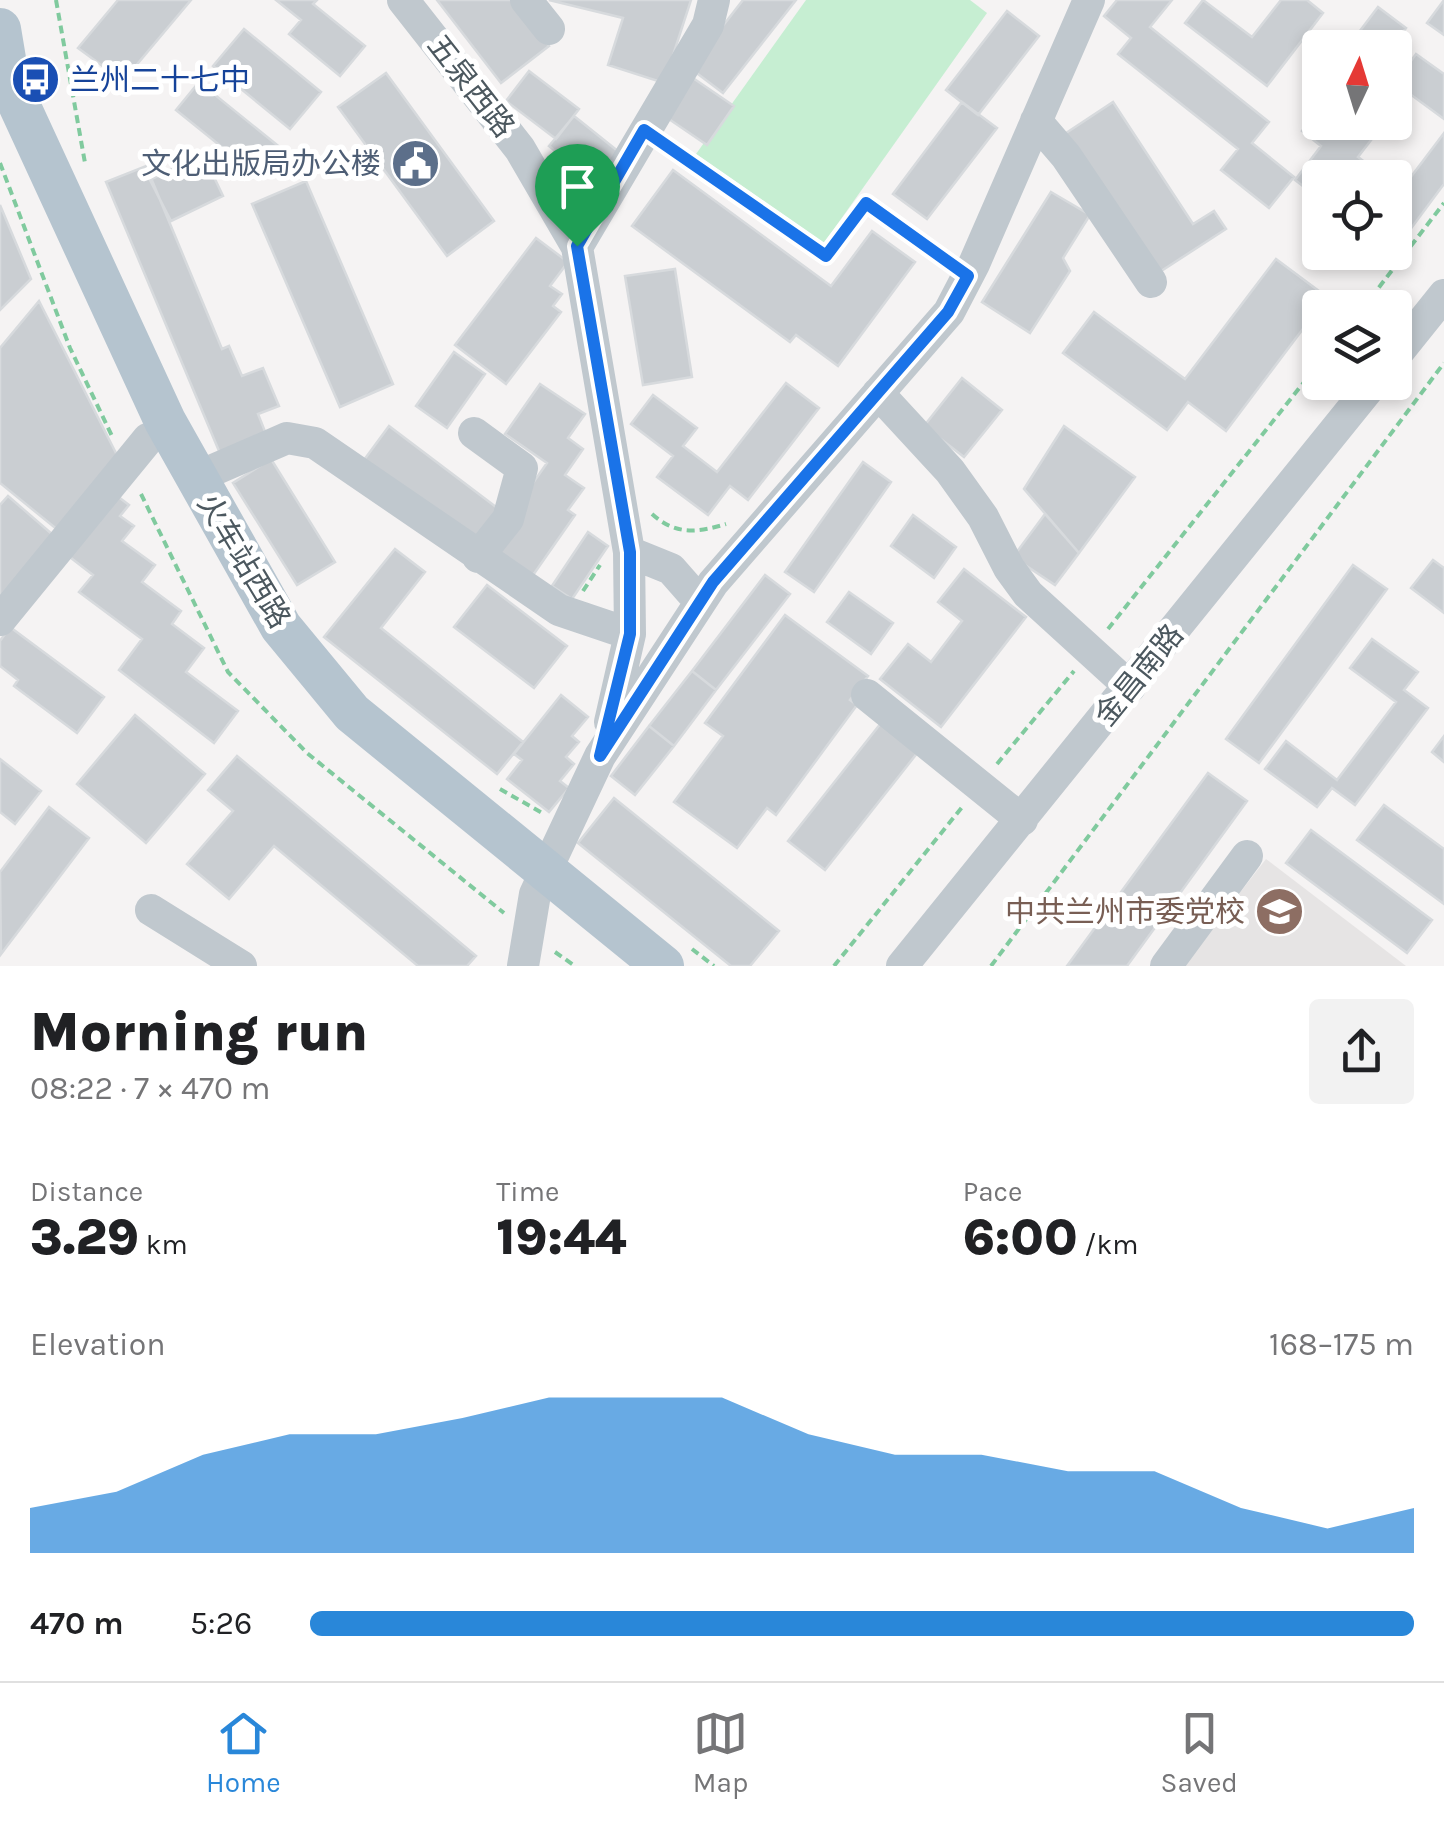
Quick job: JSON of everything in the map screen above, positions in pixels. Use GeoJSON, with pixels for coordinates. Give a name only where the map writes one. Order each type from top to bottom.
{"type":"FeatureCollection","features":[{"type":"Feature","properties":{"kind":"main road","name":"火车站西路"},"geometry":{"type":"LineString","coordinates":[[2,54],[9,83],[194,478],[281,627],[352,713],[541,883],[625,966]]}},
{"type":"Feature","properties":{"kind":"main road","name":"火车站西路"},"geometry":{"type":"LineString","coordinates":[[0,120],[148,439],[187,516],[261,641],[334,729],[541,883],[663,966]]}},
{"type":"Feature","properties":{"kind":"street","name":"五泉西路"},"geometry":{"type":"LineString","coordinates":[[403,0],[520,149],[577,246],[616,556],[630,634],[600,756]]}},
{"type":"Feature","properties":{"kind":"street"},"geometry":{"type":"LineString","coordinates":[[526,0],[549,29]]}},
{"type":"Feature","properties":{"kind":"street"},"geometry":{"type":"LineString","coordinates":[[577,246],[708,25],[714,0]]}},
{"type":"Feature","properties":{"kind":"street"},"geometry":{"type":"LineString","coordinates":[[523,966],[541,883],[600,756],[707,592],[948,312],[968,276],[1036,121],[1080,2]]}},
{"type":"Feature","properties":{"kind":"street"},"geometry":{"type":"LineString","coordinates":[[1036,121],[1066,156],[1150,282]]}},
{"type":"Feature","properties":{"kind":"street"},"geometry":{"type":"LineString","coordinates":[[1412,335],[1444,295]]}},
{"type":"Feature","properties":{"kind":"street"},"geometry":{"type":"LineString","coordinates":[[878,392],[950,472],[983,517],[1009,568],[1028,594],[1130,688]]}},
{"type":"Feature","properties":{"kind":"street","name":"金昌南路"},"geometry":{"type":"LineString","coordinates":[[902,966],[1360,400]]}},
{"type":"Feature","properties":{"kind":"street"},"geometry":{"type":"LineString","coordinates":[[474,433],[522,468],[508,519],[478,557]]}},
{"type":"Feature","properties":{"kind":"street"},"geometry":{"type":"LineString","coordinates":[[194,478],[287,438],[314,443],[559,610],[630,634]]}},
{"type":"Feature","properties":{"kind":"street"},"geometry":{"type":"LineString","coordinates":[[0,620],[148,439]]}},
{"type":"Feature","properties":{"kind":"street"},"geometry":{"type":"LineString","coordinates":[[616,556],[671,569],[707,592]]}},
{"type":"Feature","properties":{"kind":"street"},"geometry":{"type":"LineString","coordinates":[[867,695],[1022,820]]}},
{"type":"Feature","properties":{"kind":"street"},"geometry":{"type":"LineString","coordinates":[[1166,966],[1247,856]]}},
{"type":"Feature","properties":{"kind":"street"},"geometry":{"type":"LineString","coordinates":[[151,910],[241,966]]}},
{"type":"Feature","properties":{"kind":"path"},"geometry":{"type":"LineString","coordinates":[[644,130],[826,256],[866,203],[968,276]]}},
{"type":"Feature","properties":{"kind":"path"},"geometry":{"type":"LineString","coordinates":[[1376,290],[1444,203]]}},
{"type":"Feature","properties":{"kind":"path"},"geometry":{"type":"LineString","coordinates":[[991,966],[1444,363]]}},
{"type":"Feature","properties":{"kind":"path"},"geometry":{"type":"LineString","coordinates":[[641,504],[666,527],[689,532],[739,520]]}},
{"type":"Feature","properties":{"kind":"path"},"geometry":{"type":"LineString","coordinates":[[559,610],[577,602],[616,556]]}},
{"type":"Feature","properties":{"kind":"shaded area","name":"中共兰州市委党校"},"geometry":{"type":"Polygon","coordinates":[[[1266,859],[1406,966],[1183,966],[1266,859]]]}},
{"type":"Feature","properties":{"kind":"green space"},"geometry":{"type":"Polygon","coordinates":[[[806,0],[970,0],[987,13],[824,243],[696,154],[806,0]]]}},
{"type":"Feature","properties":{"kind":"building"},"geometry":{"type":"Polygon","coordinates":[[[118,0],[191,0],[123,81],[78,48],[118,0]]]}},
{"type":"Feature","properties":{"kind":"building"},"geometry":{"type":"Polygon","coordinates":[[[276,0],[317,0],[313,4],[365,46],[340,76],[289,34],[301,20],[276,0]]]}},
{"type":"Feature","properties":{"kind":"building"},"geometry":{"type":"Polygon","coordinates":[[[437,0],[513,0],[549,46],[501,83],[437,0]]]}},
{"type":"Feature","properties":{"kind":"building"},"geometry":{"type":"Polygon","coordinates":[[[549,0],[691,0],[664,83],[608,65],[623,18],[549,0]]]}},
{"type":"Feature","properties":{"kind":"building"},"geometry":{"type":"Polygon","coordinates":[[[743,0],[796,0],[723,93],[690,68],[743,0]]]}},
{"type":"Feature","properties":{"kind":"building"},"geometry":{"type":"Polygon","coordinates":[[[1117,0],[1172,0],[1150,27],[1269,122],[1252,143],[1294,177],[1269,208],[1221,170],[1238,149],[1118,54],[1131,38],[1104,16],[1117,0]]]}},
{"type":"Feature","properties":{"kind":"building"},"geometry":{"type":"Polygon","coordinates":[[[1203,0],[1252,37],[1281,0],[1307,0],[1323,13],[1310,30],[1302,30],[1302,40],[1267,86],[1185,23],[1203,0]]]}},
{"type":"Feature","properties":{"kind":"building"},"geometry":{"type":"Polygon","coordinates":[[[1444,0],[1444,35],[1427,23],[1444,0]]]}},
{"type":"Feature","properties":{"kind":"building"},"geometry":{"type":"Polygon","coordinates":[[[1378,7],[1406,28],[1405,30],[1361,30],[1378,7]]]}},
{"type":"Feature","properties":{"kind":"building"},"geometry":{"type":"Polygon","coordinates":[[[1007,11],[1039,36],[978,115],[946,90],[1007,11]]]}},
{"type":"Feature","properties":{"kind":"building"},"geometry":{"type":"Polygon","coordinates":[[[244,29],[321,92],[290,129],[213,66],[244,29]]]}},
{"type":"Feature","properties":{"kind":"building"},"geometry":{"type":"Polygon","coordinates":[[[1416,54],[1444,74],[1444,119],[1412,95],[1412,60],[1416,54]]]}},
{"type":"Feature","properties":{"kind":"building"},"geometry":{"type":"Polygon","coordinates":[[[529,71],[579,109],[556,139],[506,101],[529,71]]]}},
{"type":"Feature","properties":{"kind":"building","name":"文化出版局办公楼"},"geometry":{"type":"Polygon","coordinates":[[[386,73],[494,221],[447,256],[338,107],[386,73]]]}},
{"type":"Feature","properties":{"kind":"building"},"geometry":{"type":"Polygon","coordinates":[[[687,74],[734,106],[707,145],[660,113],[687,74]]]}},
{"type":"Feature","properties":{"kind":"building"},"geometry":{"type":"Polygon","coordinates":[[[199,82],[282,149],[259,177],[176,110],[199,82]]]}},
{"type":"Feature","properties":{"kind":"building"},"geometry":{"type":"Polygon","coordinates":[[[962,102],[997,128],[927,219],[893,194],[962,102]]]}},
{"type":"Feature","properties":{"kind":"building"},"geometry":{"type":"Polygon","coordinates":[[[1113,102],[1193,224],[1214,211],[1226,229],[1155,275],[1063,135],[1113,102]]]}},
{"type":"Feature","properties":{"kind":"building"},"geometry":{"type":"Polygon","coordinates":[[[574,116],[619,152],[594,182],[549,146],[574,116]]]}},
{"type":"Feature","properties":{"kind":"building"},"geometry":{"type":"Polygon","coordinates":[[[1444,133],[1444,184],[1412,227],[1412,175],[1444,133]]]}},
{"type":"Feature","properties":{"kind":"building"},"geometry":{"type":"Polygon","coordinates":[[[1313,140],[1371,140],[1358,157],[1362,160],[1310,160],[1321,146],[1313,140]]]}},
{"type":"Feature","properties":{"kind":"building"},"geometry":{"type":"Polygon","coordinates":[[[203,154],[223,196],[171,221],[150,180],[203,154]]]}},
{"type":"Feature","properties":{"kind":"building"},"geometry":{"type":"Polygon","coordinates":[[[146,166],[222,349],[229,346],[242,376],[263,368],[279,406],[258,414],[268,439],[222,458],[106,182],[146,166]]]}},
{"type":"Feature","properties":{"kind":"building"},"geometry":{"type":"Polygon","coordinates":[[[673,170],[831,286],[872,231],[915,262],[838,366],[796,335],[790,342],[632,226],[673,170]]]}},
{"type":"Feature","properties":{"kind":"building"},"geometry":{"type":"Polygon","coordinates":[[[306,181],[393,384],[340,407],[252,204],[306,181]]]}},
{"type":"Feature","properties":{"kind":"building"},"geometry":{"type":"Polygon","coordinates":[[[1051,192],[1090,215],[1063,258],[1070,271],[1030,333],[982,302],[1051,192]]]}},
{"type":"Feature","properties":{"kind":"building"},"geometry":{"type":"Polygon","coordinates":[[[0,205],[31,279],[0,310],[0,205]]]}},
{"type":"Feature","properties":{"kind":"building"},"geometry":{"type":"Polygon","coordinates":[[[536,238],[568,262],[550,286],[562,294],[553,306],[561,312],[506,384],[455,345],[536,238]]]}},
{"type":"Feature","properties":{"kind":"building"},"geometry":{"type":"Polygon","coordinates":[[[1276,259],[1318,290],[1302,290],[1302,330],[1226,431],[1188,402],[1167,430],[1063,353],[1094,312],[1185,379],[1276,259]]]}},
{"type":"Feature","properties":{"kind":"building"},"geometry":{"type":"Polygon","coordinates":[[[675,269],[692,377],[643,385],[625,276],[675,269]]]}},
{"type":"Feature","properties":{"kind":"building"},"geometry":{"type":"Polygon","coordinates":[[[39,301],[122,465],[64,535],[0,483],[0,348],[39,301]]]}},
{"type":"Feature","properties":{"kind":"building"},"geometry":{"type":"Polygon","coordinates":[[[454,352],[485,374],[447,428],[416,406],[454,352]]]}},
{"type":"Feature","properties":{"kind":"building"},"geometry":{"type":"Polygon","coordinates":[[[962,378],[1002,410],[964,457],[924,426],[962,378]]]}},
{"type":"Feature","properties":{"kind":"building"},"geometry":{"type":"Polygon","coordinates":[[[786,383],[819,408],[748,500],[730,486],[708,515],[657,477],[673,456],[631,424],[653,395],[697,428],[683,446],[717,472],[786,383]]]}},
{"type":"Feature","properties":{"kind":"building"},"geometry":{"type":"Polygon","coordinates":[[[540,384],[585,414],[568,438],[583,449],[565,475],[584,488],[568,510],[575,515],[531,578],[495,554],[516,507],[547,463],[505,434],[540,384]]]}},
{"type":"Feature","properties":{"kind":"building"},"geometry":{"type":"Polygon","coordinates":[[[389,426],[500,510],[475,543],[364,460],[389,426]]]}},
{"type":"Feature","properties":{"kind":"building"},"geometry":{"type":"Polygon","coordinates":[[[1064,426],[1135,477],[1079,553],[1024,489],[1064,426]]]}},
{"type":"Feature","properties":{"kind":"building"},"geometry":{"type":"Polygon","coordinates":[[[271,459],[335,562],[297,585],[233,483],[271,459]]]}},
{"type":"Feature","properties":{"kind":"building"},"geometry":{"type":"Polygon","coordinates":[[[863,462],[891,482],[814,592],[785,572],[863,462]]]}},
{"type":"Feature","properties":{"kind":"building"},"geometry":{"type":"Polygon","coordinates":[[[108,489],[129,505],[120,516],[134,526],[122,541],[155,565],[142,582],[181,611],[172,624],[204,648],[186,672],[238,711],[214,743],[119,670],[142,639],[79,592],[93,575],[62,551],[108,489]]]}},
{"type":"Feature","properties":{"kind":"building"},"geometry":{"type":"Polygon","coordinates":[[[8,496],[53,535],[0,597],[0,505],[8,496]]]}},
{"type":"Feature","properties":{"kind":"building"},"geometry":{"type":"Polygon","coordinates":[[[1045,514],[1079,553],[1055,585],[1013,557],[1045,514]]]}},
{"type":"Feature","properties":{"kind":"building"},"geometry":{"type":"Polygon","coordinates":[[[913,515],[956,547],[934,578],[891,546],[913,515]]]}},
{"type":"Feature","properties":{"kind":"building"},"geometry":{"type":"Polygon","coordinates":[[[588,532],[608,546],[572,599],[552,586],[588,532]]]}},
{"type":"Feature","properties":{"kind":"building"},"geometry":{"type":"Polygon","coordinates":[[[395,549],[425,572],[381,628],[523,742],[497,774],[324,637],[395,549]]]}},
{"type":"Feature","properties":{"kind":"building"},"geometry":{"type":"Polygon","coordinates":[[[1433,560],[1444,568],[1444,613],[1411,588],[1433,560]]]}},
{"type":"Feature","properties":{"kind":"building"},"geometry":{"type":"Polygon","coordinates":[[[1353,565],[1387,589],[1259,763],[1226,739],[1353,565]]]}},
{"type":"Feature","properties":{"kind":"building"},"geometry":{"type":"Polygon","coordinates":[[[964,569],[1026,617],[941,727],[880,679],[908,644],[931,662],[962,621],[938,602],[964,569]]]}},
{"type":"Feature","properties":{"kind":"building"},"geometry":{"type":"Polygon","coordinates":[[[765,575],[790,594],[716,690],[692,671],[765,575]]]}},
{"type":"Feature","properties":{"kind":"building"},"geometry":{"type":"Polygon","coordinates":[[[487,585],[567,646],[534,688],[454,627],[487,585]]]}},
{"type":"Feature","properties":{"kind":"building"},"geometry":{"type":"Polygon","coordinates":[[[849,592],[893,623],[871,654],[827,622],[849,592]]]}},
{"type":"Feature","properties":{"kind":"building"},"geometry":{"type":"Polygon","coordinates":[[[785,615],[868,676],[850,700],[857,705],[776,815],[767,808],[737,848],[674,802],[723,736],[705,723],[785,615]]]}},
{"type":"Feature","properties":{"kind":"building"},"geometry":{"type":"Polygon","coordinates":[[[10,627],[104,697],[77,733],[14,686],[18,680],[0,666],[0,641],[10,627]]]}},
{"type":"Feature","properties":{"kind":"building"},"geometry":{"type":"Polygon","coordinates":[[[1372,639],[1418,672],[1404,690],[1428,708],[1355,805],[1332,788],[1317,807],[1265,769],[1286,741],[1337,780],[1396,702],[1350,668],[1372,639]]]}},
{"type":"Feature","properties":{"kind":"building"},"geometry":{"type":"Polygon","coordinates":[[[692,671],[716,690],[674,746],[649,726],[692,671]]]}},
{"type":"Feature","properties":{"kind":"building"},"geometry":{"type":"Polygon","coordinates":[[[561,695],[588,717],[572,736],[579,742],[566,757],[574,764],[560,781],[569,788],[549,812],[507,779],[522,760],[514,754],[561,695]]]}},
{"type":"Feature","properties":{"kind":"building"},"geometry":{"type":"Polygon","coordinates":[[[135,715],[205,774],[146,843],[77,784],[135,715]]]}},
{"type":"Feature","properties":{"kind":"building"},"geometry":{"type":"Polygon","coordinates":[[[885,718],[922,747],[825,870],[788,841],[885,718]]]}},
{"type":"Feature","properties":{"kind":"building"},"geometry":{"type":"Polygon","coordinates":[[[649,726],[674,746],[635,795],[611,776],[649,726]]]}},
{"type":"Feature","properties":{"kind":"building"},"geometry":{"type":"Polygon","coordinates":[[[1444,736],[1444,762],[1432,752],[1444,736]]]}},
{"type":"Feature","properties":{"kind":"building"},"geometry":{"type":"Polygon","coordinates":[[[237,756],[476,956],[467,966],[418,966],[274,846],[229,899],[187,864],[233,811],[208,790],[237,756]]]}},
{"type":"Feature","properties":{"kind":"building"},"geometry":{"type":"Polygon","coordinates":[[[0,759],[41,791],[15,824],[0,812],[0,759]]]}},
{"type":"Feature","properties":{"kind":"building"},"geometry":{"type":"Polygon","coordinates":[[[1208,773],[1247,801],[1127,966],[1067,966],[1208,773]]]}},
{"type":"Feature","properties":{"kind":"building"},"geometry":{"type":"Polygon","coordinates":[[[614,798],[779,931],[750,966],[731,966],[578,843],[614,798]]]}},
{"type":"Feature","properties":{"kind":"building"},"geometry":{"type":"Polygon","coordinates":[[[1384,805],[1444,849],[1444,904],[1357,840],[1384,805]]]}},
{"type":"Feature","properties":{"kind":"building"},"geometry":{"type":"Polygon","coordinates":[[[49,807],[89,838],[1,954],[0,872],[49,807]]]}},
{"type":"Feature","properties":{"kind":"building"},"geometry":{"type":"Polygon","coordinates":[[[1311,830],[1432,920],[1407,953],[1286,863],[1311,830]]]}},
{"type":"Feature","properties":{"kind":"place","name":"兰州二十七中"},"geometry":{"type":"Point","coordinates":[35,80]}},
{"type":"Feature","properties":{"kind":"place","name":"文化出版局办公楼"},"geometry":{"type":"Point","coordinates":[416,164]}},
{"type":"Feature","properties":{"kind":"place","name":"中共兰州市委党校"},"geometry":{"type":"Point","coordinates":[1280,912]}},
{"type":"Feature","properties":{"kind":"route"},"geometry":{"type":"LineString","coordinates":[[644,130],[826,256],[866,203],[968,276],[948,312],[713,582],[600,756],[618,696],[630,634],[630,552],[577,246],[644,130]]}}]}
